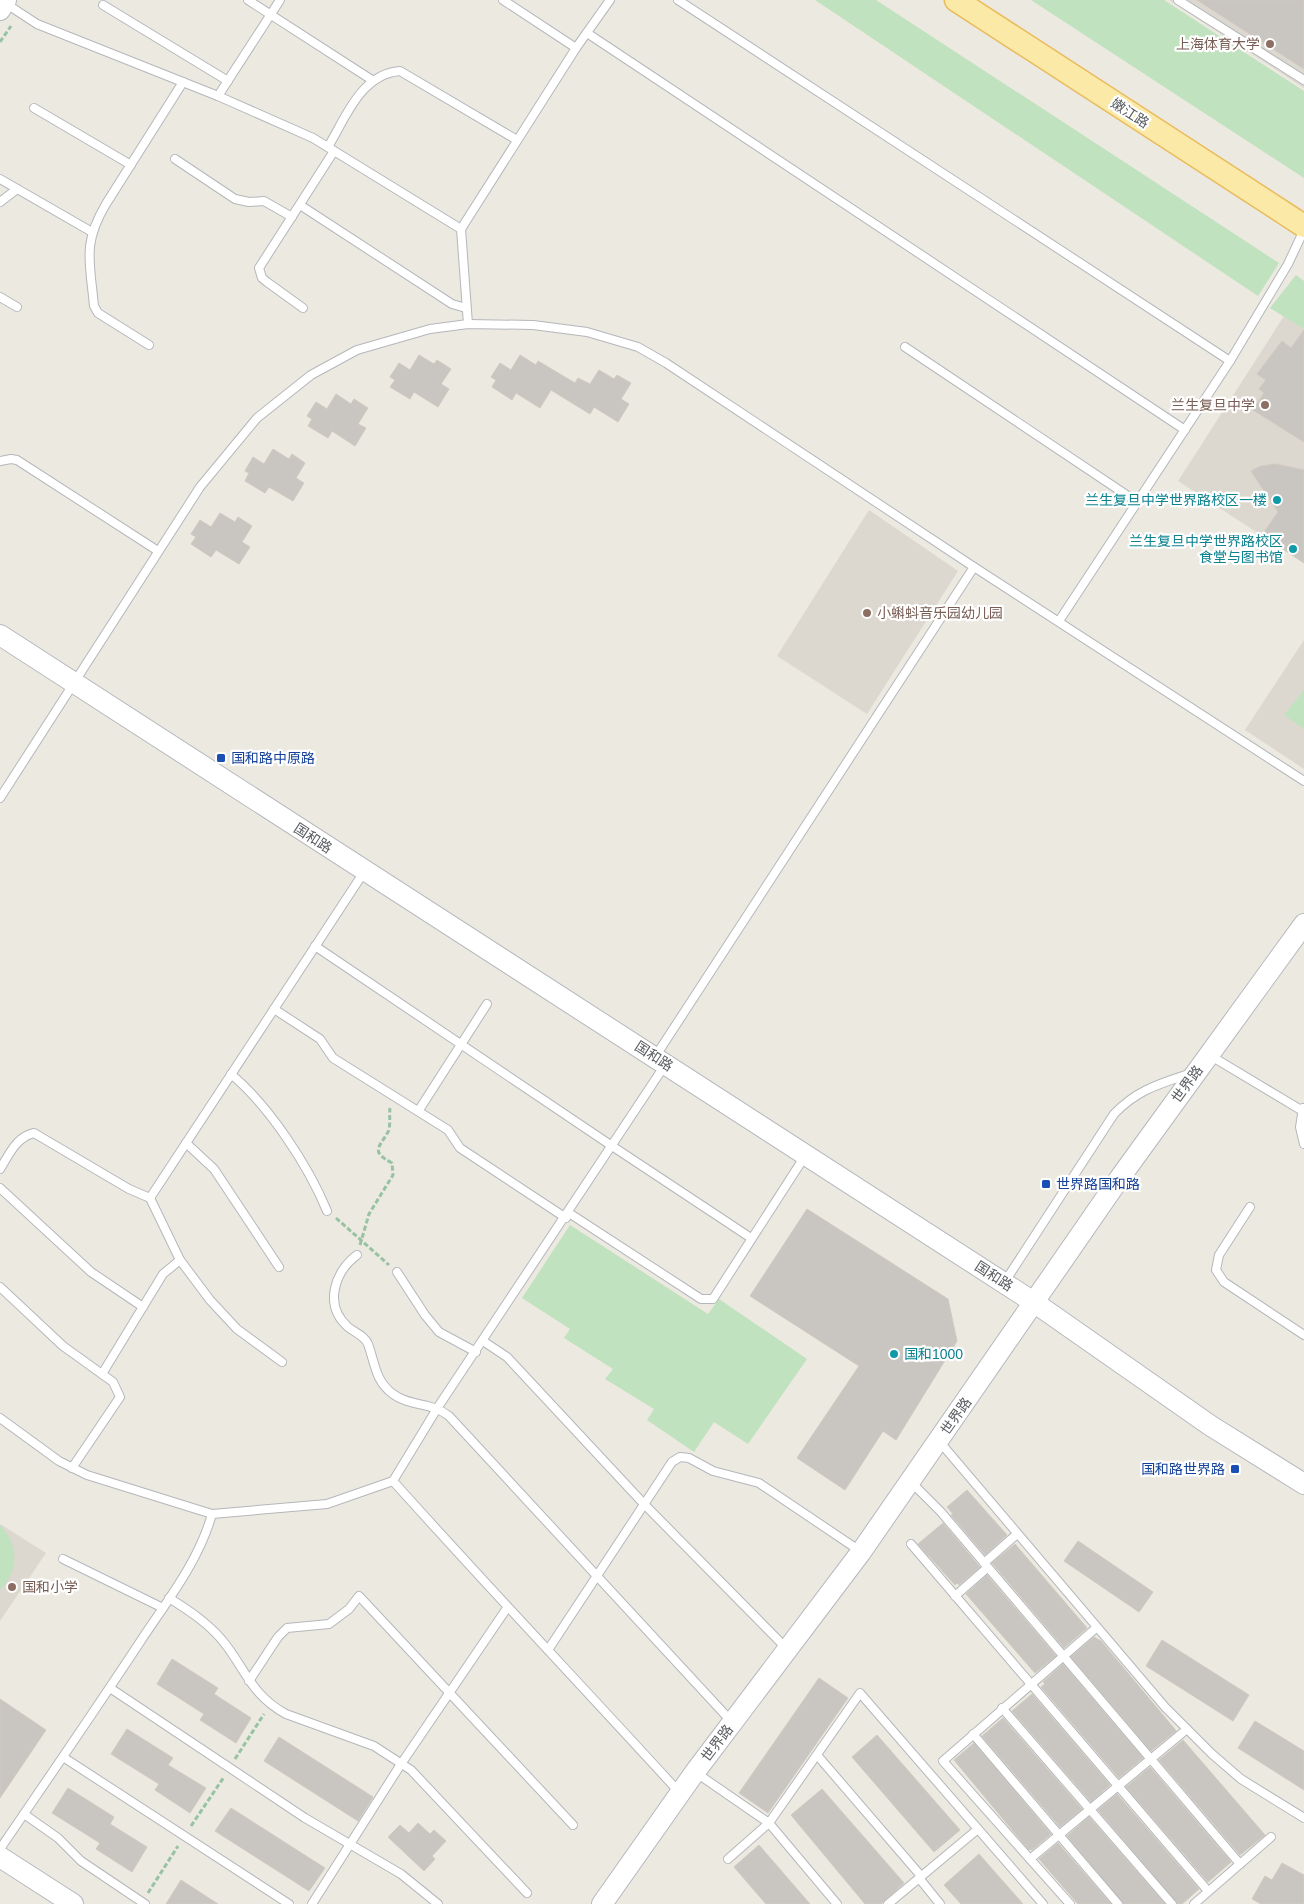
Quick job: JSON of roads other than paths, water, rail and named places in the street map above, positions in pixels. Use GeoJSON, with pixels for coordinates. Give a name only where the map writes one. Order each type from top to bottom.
{"type":"FeatureCollection","features":[{"type":"Feature","properties":{"kind":"main road","name":"嫩江路"},"geometry":{"type":"LineString","coordinates":[[956,0],[1304,228]]}},
{"type":"Feature","properties":{"kind":"street","name":"国和路"},"geometry":{"type":"LineString","coordinates":[[0,635],[1035,1303],[1211,1426],[1304,1484]]}},
{"type":"Feature","properties":{"kind":"street","name":"世界路"},"geometry":{"type":"LineString","coordinates":[[602,1904],[695,1772],[861,1552],[1196,1071],[1304,924]]}},
{"type":"Feature","properties":{"kind":"street"},"geometry":{"type":"LineString","coordinates":[[0,1856],[73,1904]]}},
{"type":"Feature","properties":{"kind":"lane"},"geometry":{"type":"LineString","coordinates":[[248,0],[372,80]]}},
{"type":"Feature","properties":{"kind":"lane"},"geometry":{"type":"LineString","coordinates":[[218,96],[280,0]]}},
{"type":"Feature","properties":{"kind":"lane"},"geometry":{"type":"LineString","coordinates":[[503,0],[576,48]]}},
{"type":"Feature","properties":{"kind":"lane"},"geometry":{"type":"LineString","coordinates":[[468,324],[461,229],[576,48],[610,0]]}},
{"type":"Feature","properties":{"kind":"lane"},"geometry":{"type":"LineString","coordinates":[[678,0],[1230,361]]}},
{"type":"Feature","properties":{"kind":"lane"},"geometry":{"type":"LineString","coordinates":[[1178,0],[1304,80]]}},
{"type":"Feature","properties":{"kind":"lane"},"geometry":{"type":"LineString","coordinates":[[4,4],[37,24],[218,96],[314,138],[461,229]]}},
{"type":"Feature","properties":{"kind":"lane"},"geometry":{"type":"LineString","coordinates":[[103,5],[228,81]]}},
{"type":"Feature","properties":{"kind":"lane"},"geometry":{"type":"LineString","coordinates":[[587,33],[1185,430]]}},
{"type":"Feature","properties":{"kind":"lane"},"geometry":{"type":"LineString","coordinates":[[303,308],[266,282],[260,273],[261,264],[300,205],[362,90],[372,80],[393,72],[405,72],[517,140]]}},
{"type":"Feature","properties":{"kind":"lane"},"geometry":{"type":"LineString","coordinates":[[150,345],[98,313],[94,306],[89,252],[92,232],[97,219],[183,82]]}},
{"type":"Feature","properties":{"kind":"lane"},"geometry":{"type":"LineString","coordinates":[[34,108],[131,165]]}},
{"type":"Feature","properties":{"kind":"lane"},"geometry":{"type":"LineString","coordinates":[[175,159],[235,199],[249,202],[264,201],[292,216]]}},
{"type":"Feature","properties":{"kind":"lane"},"geometry":{"type":"LineString","coordinates":[[0,179],[92,232]]}},
{"type":"Feature","properties":{"kind":"lane"},"geometry":{"type":"LineString","coordinates":[[0,202],[17,189]]}},
{"type":"Feature","properties":{"kind":"lane"},"geometry":{"type":"LineString","coordinates":[[300,205],[452,304],[466,308]]}},
{"type":"Feature","properties":{"kind":"lane"},"geometry":{"type":"LineString","coordinates":[[1059,621],[1230,361],[1288,264],[1304,228]]}},
{"type":"Feature","properties":{"kind":"lane"},"geometry":{"type":"LineString","coordinates":[[0,297],[17,307]]}},
{"type":"Feature","properties":{"kind":"lane"},"geometry":{"type":"LineString","coordinates":[[0,798],[72,683],[200,487],[257,418],[312,375],[357,350],[430,329],[468,324],[533,325],[587,332],[638,347],[666,363],[974,568],[1059,621],[1304,781]]}},
{"type":"Feature","properties":{"kind":"lane"},"geometry":{"type":"LineString","coordinates":[[906,347],[1137,502]]}},
{"type":"Feature","properties":{"kind":"lane"},"geometry":{"type":"LineString","coordinates":[[0,461],[17,460],[158,551]]}},
{"type":"Feature","properties":{"kind":"lane"},"geometry":{"type":"LineString","coordinates":[[0,1418],[59,1461],[87,1475],[212,1514],[328,1504],[393,1481],[438,1407],[612,1146],[661,1060],[974,568]]}},
{"type":"Feature","properties":{"kind":"lane"},"geometry":{"type":"LineString","coordinates":[[150,1198],[364,871]]}},
{"type":"Feature","properties":{"kind":"lane"},"geometry":{"type":"LineString","coordinates":[[316,946],[751,1238]]}},
{"type":"Feature","properties":{"kind":"lane"},"geometry":{"type":"LineString","coordinates":[[419,1110],[487,1004]]}},
{"type":"Feature","properties":{"kind":"lane"},"geometry":{"type":"LineString","coordinates":[[274,1009],[320,1039],[334,1058],[448,1130],[460,1148],[702,1299],[713,1299],[806,1154]]}},
{"type":"Feature","properties":{"kind":"lane"},"geometry":{"type":"LineString","coordinates":[[1209,1055],[1303,1108],[1300,1127],[1304,1144]]}},
{"type":"Feature","properties":{"kind":"lane"},"geometry":{"type":"LineString","coordinates":[[1004,1283],[1114,1114],[1128,1099],[1144,1090],[1196,1071]]}},
{"type":"Feature","properties":{"kind":"lane"},"geometry":{"type":"LineString","coordinates":[[231,1074],[257,1098],[270,1114],[320,1193],[327,1211]]}},
{"type":"Feature","properties":{"kind":"lane"},"geometry":{"type":"LineString","coordinates":[[0,1170],[24,1135],[34,1133],[129,1189],[150,1198],[180,1260],[210,1300],[237,1329],[282,1362]]}},
{"type":"Feature","properties":{"kind":"lane"},"geometry":{"type":"LineString","coordinates":[[186,1143],[214,1169],[279,1267]]}},
{"type":"Feature","properties":{"kind":"lane"},"geometry":{"type":"LineString","coordinates":[[0,1188],[91,1272],[143,1307]]}},
{"type":"Feature","properties":{"kind":"lane"},"geometry":{"type":"LineString","coordinates":[[1250,1208],[1219,1255],[1216,1270],[1224,1282],[1304,1336]]}},
{"type":"Feature","properties":{"kind":"lane"},"geometry":{"type":"LineString","coordinates":[[357,1255],[350,1260],[337,1277],[334,1289],[335,1306],[346,1325],[368,1342],[380,1382],[393,1394],[406,1402],[438,1407],[477,1445],[596,1577],[702,1686],[732,1722]]}},
{"type":"Feature","properties":{"kind":"lane"},"geometry":{"type":"LineString","coordinates":[[102,1374],[163,1274],[180,1260]]}},
{"type":"Feature","properties":{"kind":"lane"},"geometry":{"type":"LineString","coordinates":[[397,1272],[425,1315],[439,1332],[476,1352]]}},
{"type":"Feature","properties":{"kind":"lane"},"geometry":{"type":"LineString","coordinates":[[0,1287],[63,1346],[113,1382],[120,1397],[72,1468]]}},
{"type":"Feature","properties":{"kind":"lane"},"geometry":{"type":"LineString","coordinates":[[483,1341],[507,1357],[644,1504],[787,1650]]}},
{"type":"Feature","properties":{"kind":"lane"},"geometry":{"type":"LineString","coordinates":[[938,1440],[1096,1628],[1187,1729],[1241,1779],[1304,1818]]}},
{"type":"Feature","properties":{"kind":"lane"},"geometry":{"type":"LineString","coordinates":[[548,1650],[672,1462],[680,1457],[689,1458],[713,1471],[759,1483],[861,1552]]}},
{"type":"Feature","properties":{"kind":"lane"},"geometry":{"type":"LineString","coordinates":[[393,1481],[506,1608],[548,1650],[680,1794]]}},
{"type":"Feature","properties":{"kind":"lane"},"geometry":{"type":"LineString","coordinates":[[910,1481],[941,1512],[1240,1864]]}},
{"type":"Feature","properties":{"kind":"lane"},"geometry":{"type":"LineString","coordinates":[[0,1849],[163,1608],[205,1540],[212,1514]]}},
{"type":"Feature","properties":{"kind":"lane"},"geometry":{"type":"LineString","coordinates":[[955,1596],[1017,1534]]}},
{"type":"Feature","properties":{"kind":"lane"},"geometry":{"type":"LineString","coordinates":[[911,1544],[1208,1891]]}},
{"type":"Feature","properties":{"kind":"lane"},"geometry":{"type":"LineString","coordinates":[[63,1559],[163,1608]]}},
{"type":"Feature","properties":{"kind":"lane"},"geometry":{"type":"LineString","coordinates":[[249,1681],[278,1637],[287,1628],[329,1624],[349,1609],[359,1596],[573,1825]]}},
{"type":"Feature","properties":{"kind":"lane"},"geometry":{"type":"LineString","coordinates":[[169,1598],[189,1610],[215,1632],[227,1645],[249,1681],[264,1700],[286,1714],[374,1746],[402,1764],[428,1786],[527,1893]]}},
{"type":"Feature","properties":{"kind":"lane"},"geometry":{"type":"LineString","coordinates":[[312,1904],[449,1692],[506,1608]]}},
{"type":"Feature","properties":{"kind":"lane"},"geometry":{"type":"LineString","coordinates":[[1070,1904],[943,1761],[1062,1655],[1096,1628]]}},
{"type":"Feature","properties":{"kind":"lane"},"geometry":{"type":"LineString","coordinates":[[110,1688],[305,1818],[400,1874],[438,1904]]}},
{"type":"Feature","properties":{"kind":"lane"},"geometry":{"type":"LineString","coordinates":[[728,1859],[769,1824],[860,1693],[1044,1904]]}},
{"type":"Feature","properties":{"kind":"lane"},"geometry":{"type":"LineString","coordinates":[[1002,1708],[1172,1904]]}},
{"type":"Feature","properties":{"kind":"lane"},"geometry":{"type":"LineString","coordinates":[[1030,1859],[1187,1729]]}},
{"type":"Feature","properties":{"kind":"lane"},"geometry":{"type":"LineString","coordinates":[[973,1734],[1118,1904]]}},
{"type":"Feature","properties":{"kind":"lane"},"geometry":{"type":"LineString","coordinates":[[817,1755],[920,1877],[940,1904]]}},
{"type":"Feature","properties":{"kind":"lane"},"geometry":{"type":"LineString","coordinates":[[63,1757],[289,1904]]}},
{"type":"Feature","properties":{"kind":"lane"},"geometry":{"type":"LineString","coordinates":[[695,1772],[769,1824],[837,1904]]}},
{"type":"Feature","properties":{"kind":"lane"},"geometry":{"type":"LineString","coordinates":[[24,1814],[58,1838],[81,1861],[143,1903]]}},
{"type":"Feature","properties":{"kind":"lane"},"geometry":{"type":"LineString","coordinates":[[888,1904],[978,1829]]}},
{"type":"Feature","properties":{"kind":"lane"},"geometry":{"type":"LineString","coordinates":[[1194,1904],[1271,1837]]}},
{"type":"Feature","properties":{"kind":"place","name":"上海体育大学"},"geometry":{"type":"Point","coordinates":[1270,44]}},
{"type":"Feature","properties":{"kind":"place","name":"兰生复旦中学"},"geometry":{"type":"Point","coordinates":[1265,405]}},
{"type":"Feature","properties":{"kind":"place","name":"兰生复旦中学世界路校区一楼"},"geometry":{"type":"Point","coordinates":[1277,500]}},
{"type":"Feature","properties":{"kind":"place","name":"兰生复旦中学世界路校区 食堂与图书馆"},"geometry":{"type":"Point","coordinates":[1293,549]}},
{"type":"Feature","properties":{"kind":"place","name":"小蝌蚪音乐园幼儿园"},"geometry":{"type":"Point","coordinates":[867,613]}},
{"type":"Feature","properties":{"kind":"place","name":"国和路中原路"},"geometry":{"type":"Point","coordinates":[221,758]}},
{"type":"Feature","properties":{"kind":"place","name":"世界路国和路"},"geometry":{"type":"Point","coordinates":[1046,1184]}},
{"type":"Feature","properties":{"kind":"place","name":"国和1000"},"geometry":{"type":"Point","coordinates":[894,1354]}},
{"type":"Feature","properties":{"kind":"place","name":"国和路世界路"},"geometry":{"type":"Point","coordinates":[1235,1469]}},
{"type":"Feature","properties":{"kind":"place","name":"国和小学"},"geometry":{"type":"Point","coordinates":[12,1587]}}]}
